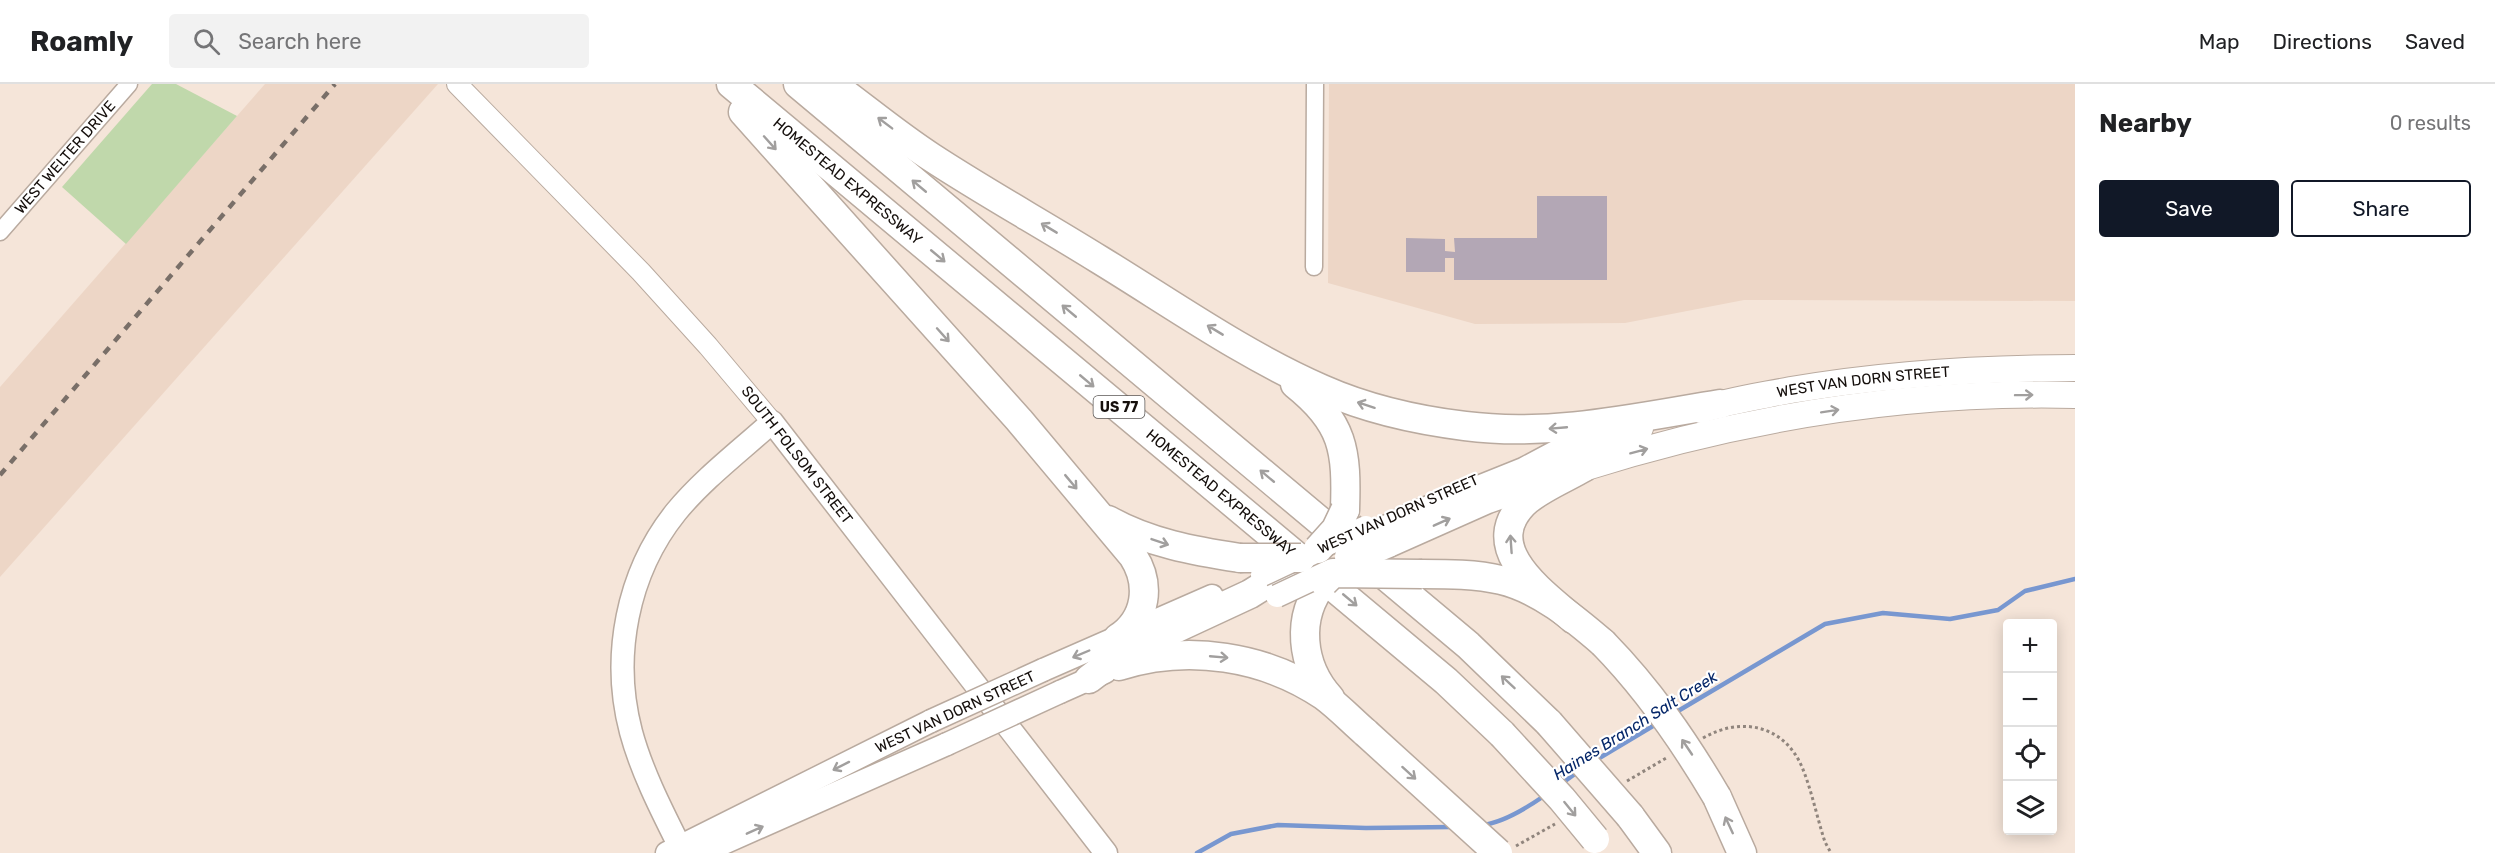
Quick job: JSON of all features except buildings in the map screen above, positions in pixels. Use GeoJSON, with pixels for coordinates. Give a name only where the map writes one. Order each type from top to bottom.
{"type":"FeatureCollection","features":[{"type":"Feature","properties":{"kind":"highway"},"geometry":{"type":"LineString","coordinates":[[717,84],[1019,420],[1133,556],[1142,572],[1144,595],[1141,611],[1119,652],[1158,657],[1195,655],[1229,658],[1279,672],[1323,696],[1344,713],[1498,853]]}},
{"type":"Feature","properties":{"kind":"highway","name":"HOMESTEAD EXPRESSWAY"},"geometry":{"type":"LineString","coordinates":[[731,84],[1446,681],[1502,734],[1555,791],[1600,846]]}},
{"type":"Feature","properties":{"kind":"highway","name":"US 77"},"geometry":{"type":"LineString","coordinates":[[798,84],[1459,638],[1549,723],[1630,816],[1657,853]]}},
{"type":"Feature","properties":{"kind":"highway"},"geometry":{"type":"LineString","coordinates":[[832,84],[930,156],[1265,360],[1321,389],[1357,402],[1411,417],[1467,427],[1550,429],[1596,425],[1720,404]]}},
{"type":"Feature","properties":{"kind":"highway"},"geometry":{"type":"LineString","coordinates":[[1265,360],[1323,410],[1341,442],[1346,467],[1316,560],[1318,589],[1306,619],[1305,641],[1314,677],[1344,713]]}},
{"type":"Feature","properties":{"kind":"highway"},"geometry":{"type":"LineString","coordinates":[[1089,680],[1123,653],[1316,560],[1412,517],[1524,472],[1577,458]]}},
{"type":"Feature","properties":{"kind":"highway"},"geometry":{"type":"LineString","coordinates":[[1573,619],[1517,566],[1511,553],[1509,539],[1511,525],[1524,502],[1577,458]]}},
{"type":"Feature","properties":{"kind":"highway"},"geometry":{"type":"LineString","coordinates":[[1090,505],[1109,521],[1171,546],[1316,560],[1422,574],[1501,580],[1541,597],[1603,643],[1653,699],[1717,797],[1742,853]]}},
{"type":"Feature","properties":{"kind":"main road","name":"WEST VAN DORN STREET"},"geometry":{"type":"LineString","coordinates":[[1577,458],[1720,404],[1830,384],[1908,375],[2075,368]]}},
{"type":"Feature","properties":{"kind":"main road","name":"WEST VAN DORN STREET"},"geometry":{"type":"LineString","coordinates":[[1577,458],[1842,409],[1963,398],[2075,395]]}},
{"type":"Feature","properties":{"kind":"main road","name":"SOUTH FOLSOM STREET"},"geometry":{"type":"LineString","coordinates":[[772,422],[1103,850]]}},
{"type":"Feature","properties":{"kind":"main road"},"geometry":{"type":"LineString","coordinates":[[676,851],[640,759],[624,699],[622,671],[627,619],[644,565],[659,536],[676,512],[695,491],[772,422]]}},
{"type":"Feature","properties":{"kind":"main road","name":"WEST VAN DORN STREET"},"geometry":{"type":"LineString","coordinates":[[676,851],[931,721],[1043,670],[1119,652],[1316,560]]}},
{"type":"Feature","properties":{"kind":"main road","name":"WEST VAN DORN STREET"},"geometry":{"type":"LineString","coordinates":[[701,853],[1089,680],[1119,652]]}},
{"type":"Feature","properties":{"kind":"street","name":"WEST WELTER DRIVE"},"geometry":{"type":"LineString","coordinates":[[0,232],[129,84]]}},
{"type":"Feature","properties":{"kind":"street","name":"SOUTH FOLSOM STREET"},"geometry":{"type":"LineString","coordinates":[[457,84],[641,272],[772,422]]}},
{"type":"Feature","properties":{"kind":"street"},"geometry":{"type":"LineString","coordinates":[[1314,267],[1315,84]]}},
{"type":"Feature","properties":{"kind":"shaded area"},"geometry":{"type":"Polygon","coordinates":[[[265,84],[438,84],[0,577],[0,387],[265,84]]]}},
{"type":"Feature","properties":{"kind":"shaded area"},"geometry":{"type":"Polygon","coordinates":[[[1329,84],[2075,84],[2075,301],[1744,300],[1625,323],[1475,324],[1328,283],[1329,84]]]}},
{"type":"Feature","properties":{"kind":"green space"},"geometry":{"type":"Polygon","coordinates":[[[152,84],[176,84],[237,116],[126,244],[62,187],[152,84]]]}},
{"type":"Feature","properties":{"kind":"waterway","name":"Haines Branch Salt Creek"},"geometry":{"type":"LineString","coordinates":[[1673,714],[1825,624],[1883,613],[1950,619],[1998,610],[2025,591],[2075,579]]}},
{"type":"Feature","properties":{"kind":"waterway","name":"Haines Branch Salt Creek"},"geometry":{"type":"LineString","coordinates":[[1596,760],[1658,723]]}},
{"type":"Feature","properties":{"kind":"waterway","name":"Haines Branch Salt Creek"},"geometry":{"type":"LineString","coordinates":[[1561,784],[1579,771]]}},
{"type":"Feature","properties":{"kind":"waterway","name":"Haines Branch Salt Creek"},"geometry":{"type":"LineString","coordinates":[[1482,825],[1506,818],[1544,796]]}},
{"type":"Feature","properties":{"kind":"waterway","name":"Haines Branch Salt Creek"},"geometry":{"type":"LineString","coordinates":[[1197,853],[1231,834],[1278,825],[1366,828],[1452,827]]}},
{"type":"Feature","properties":{"kind":"railway"},"geometry":{"type":"LineString","coordinates":[[0,475],[335,84]]}}]}
